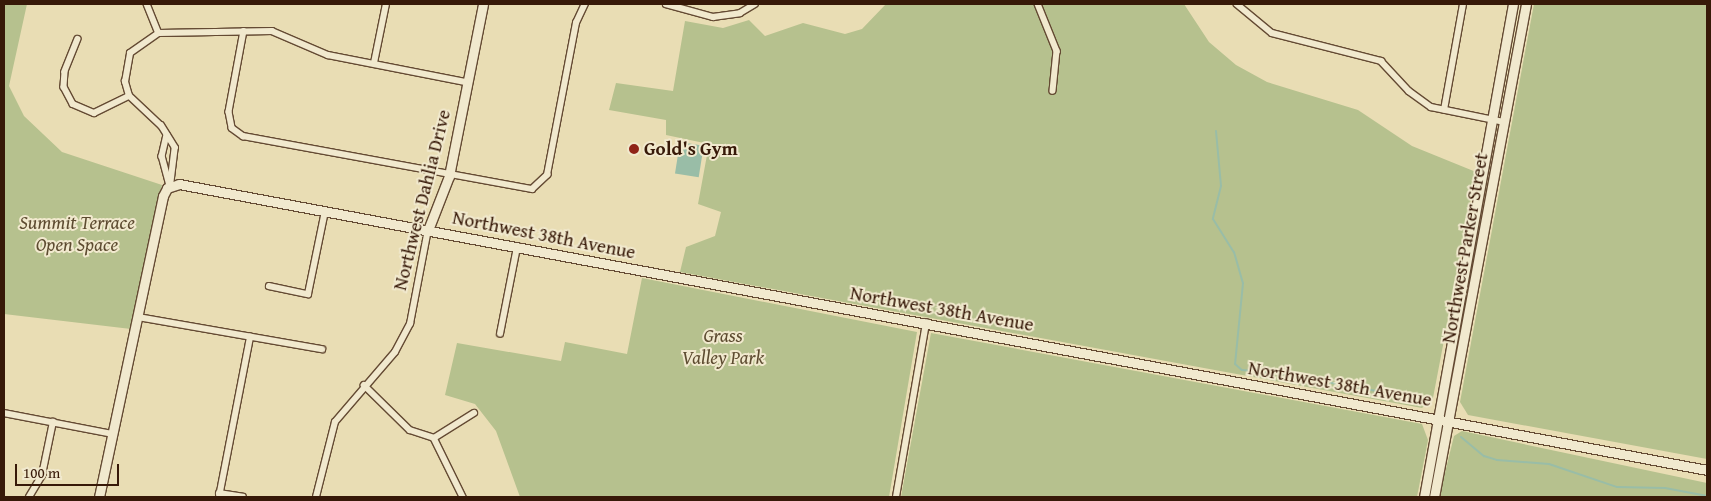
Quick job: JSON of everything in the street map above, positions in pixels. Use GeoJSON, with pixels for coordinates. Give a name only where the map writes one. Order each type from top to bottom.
{"type":"FeatureCollection","features":[{"type":"Feature","properties":{"kind":"street"},"geometry":{"type":"LineString","coordinates":[[147,4],[159,32]]}},
{"type":"Feature","properties":{"kind":"street"},"geometry":{"type":"LineString","coordinates":[[374,64],[386,4]]}},
{"type":"Feature","properties":{"kind":"street","name":"Northwest Dahlia Drive"},"geometry":{"type":"LineString","coordinates":[[316,497],[330,430],[364,385],[395,352],[410,324],[428,230],[449,176],[466,82],[484,4]]}},
{"type":"Feature","properties":{"kind":"street"},"geometry":{"type":"LineString","coordinates":[[244,31],[229,112],[232,128],[243,136],[524,190],[537,186],[547,175],[576,23],[585,4]]}},
{"type":"Feature","properties":{"kind":"street"},"geometry":{"type":"LineString","coordinates":[[666,4],[713,17],[740,13],[755,4]]}},
{"type":"Feature","properties":{"kind":"street"},"geometry":{"type":"LineString","coordinates":[[1038,4],[1057,51],[1053,91]]}},
{"type":"Feature","properties":{"kind":"street"},"geometry":{"type":"LineString","coordinates":[[1237,4],[1272,33],[1381,62],[1420,101],[1444,110],[1504,122]]}},
{"type":"Feature","properties":{"kind":"street"},"geometry":{"type":"LineString","coordinates":[[1444,110],[1463,4]]}},
{"type":"Feature","properties":{"kind":"street","name":"Northwest Parker Street"},"geometry":{"type":"LineString","coordinates":[[1434,497],[1444,419],[1492,119],[1513,4]]}},
{"type":"Feature","properties":{"kind":"street","name":"Northwest Parker Street"},"geometry":{"type":"LineString","coordinates":[[1424,497],[1444,419],[1526,4]]}},
{"type":"Feature","properties":{"kind":"street"},"geometry":{"type":"LineString","coordinates":[[99,497],[163,196],[170,186],[176,157],[167,135],[129,96],[125,82],[130,53],[159,32],[272,31],[317,52],[466,82]]}},
{"type":"Feature","properties":{"kind":"street"},"geometry":{"type":"LineString","coordinates":[[78,39],[65,72],[64,87],[73,104],[94,113],[129,96]]}},
{"type":"Feature","properties":{"kind":"street"},"geometry":{"type":"LineString","coordinates":[[167,135],[162,156],[170,186]]}},
{"type":"Feature","properties":{"kind":"street","name":"Northwest 38th Avenue"},"geometry":{"type":"LineString","coordinates":[[170,186],[428,230],[1444,419],[1707,470]]}},
{"type":"Feature","properties":{"kind":"street"},"geometry":{"type":"LineString","coordinates":[[269,286],[308,294],[324,211]]}},
{"type":"Feature","properties":{"kind":"street"},"geometry":{"type":"LineString","coordinates":[[500,334],[517,248]]}},
{"type":"Feature","properties":{"kind":"street"},"geometry":{"type":"LineString","coordinates":[[138,317],[322,349]]}},
{"type":"Feature","properties":{"kind":"street"},"geometry":{"type":"LineString","coordinates":[[896,497],[926,323]]}},
{"type":"Feature","properties":{"kind":"street"},"geometry":{"type":"LineString","coordinates":[[243,497],[219,495],[250,337]]}},
{"type":"Feature","properties":{"kind":"street"},"geometry":{"type":"LineString","coordinates":[[364,385],[410,430],[434,438],[463,497]]}},
{"type":"Feature","properties":{"kind":"street"},"geometry":{"type":"LineString","coordinates":[[4,413],[113,434]]}},
{"type":"Feature","properties":{"kind":"street"},"geometry":{"type":"LineString","coordinates":[[434,438],[474,413]]}},
{"type":"Feature","properties":{"kind":"street"},"geometry":{"type":"LineString","coordinates":[[29,497],[42,475],[53,422]]}},
{"type":"Feature","properties":{"kind":"green space","name":"Summit Terrace Open Space"},"geometry":{"type":"Polygon","coordinates":[[[4,4],[27,4],[9,86],[24,116],[62,152],[162,185],[131,329],[4,314],[4,4]]]}},
{"type":"Feature","properties":{"kind":"green space"},"geometry":{"type":"Polygon","coordinates":[[[886,4],[1184,4],[1209,42],[1236,65],[1267,82],[1358,110],[1412,146],[1476,172],[1433,398],[1422,408],[680,272],[686,247],[715,236],[721,212],[698,204],[709,144],[666,135],[666,120],[609,110],[616,83],[673,91],[685,21],[723,28],[749,20],[765,36],[803,23],[845,34],[862,29],[886,4]]]}},
{"type":"Feature","properties":{"kind":"green space"},"geometry":{"type":"Polygon","coordinates":[[[1534,4],[1707,4],[1707,459],[1468,415],[1460,402],[1534,4]]]}},
{"type":"Feature","properties":{"kind":"green space","name":"Grass Valley Park"},"geometry":{"type":"Polygon","coordinates":[[[642,278],[917,332],[889,497],[520,497],[496,431],[475,404],[445,395],[457,343],[561,361],[565,342],[627,354],[642,278]]]}},
{"type":"Feature","properties":{"kind":"green space"},"geometry":{"type":"Polygon","coordinates":[[[931,333],[1422,424],[1428,440],[1417,497],[901,497],[931,333]]]}},
{"type":"Feature","properties":{"kind":"green space"},"geometry":{"type":"Polygon","coordinates":[[[1462,431],[1707,483],[1707,497],[1439,497],[1454,436],[1462,431]]]}},
{"type":"Feature","properties":{"kind":"shaded area"},"geometry":{"type":"Polygon","coordinates":[[[680,142],[704,146],[699,177],[675,174],[680,142]]]}},
{"type":"Feature","properties":{"kind":"waterway"},"geometry":{"type":"LineString","coordinates":[[1216,131],[1221,186],[1213,219],[1234,252],[1243,283],[1235,364],[1242,370],[1274,373]]}},
{"type":"Feature","properties":{"kind":"waterway"},"geometry":{"type":"LineString","coordinates":[[1282,374],[1426,400]]}},
{"type":"Feature","properties":{"kind":"waterway"},"geometry":{"type":"LineString","coordinates":[[1461,437],[1484,456],[1497,460],[1549,464],[1617,487],[1665,488],[1707,496]]}},
{"type":"Feature","properties":{"kind":"place","name":"Gold's Gym"},"geometry":{"type":"Point","coordinates":[634,149]}}]}
